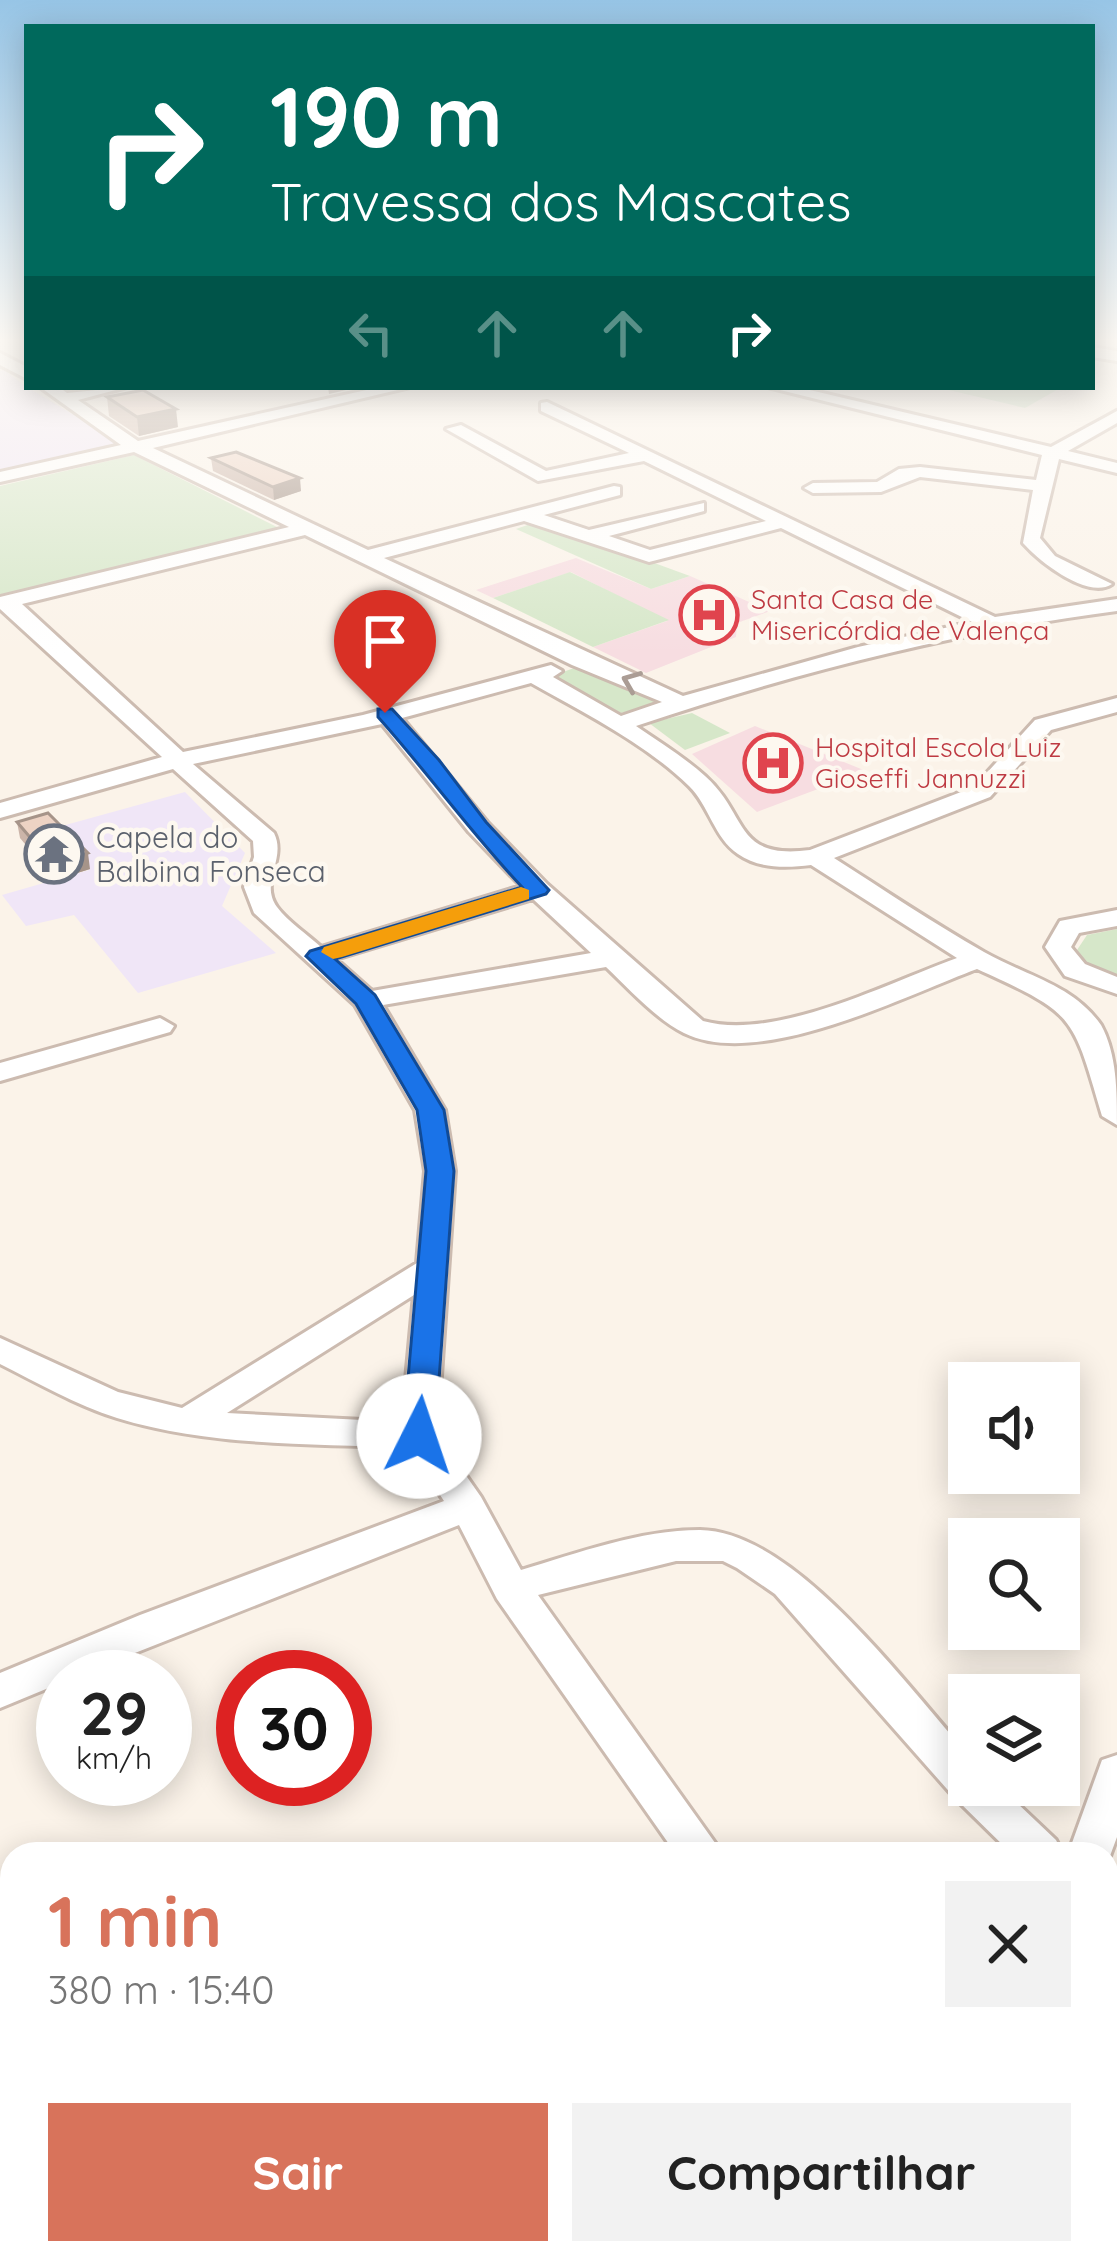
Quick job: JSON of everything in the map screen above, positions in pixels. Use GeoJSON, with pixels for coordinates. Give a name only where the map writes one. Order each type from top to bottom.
{"type":"FeatureCollection","features":[{"type":"Feature","properties":{"kind":"street"},"geometry":{"type":"LineString","coordinates":[[130,443],[580,661],[682,703]]}},
{"type":"Feature","properties":{"kind":"street"},"geometry":{"type":"LineString","coordinates":[[0,478],[144,443]]}},
{"type":"Feature","properties":{"kind":"street"},"geometry":{"type":"LineString","coordinates":[[482,443],[544,477],[646,455]]}},
{"type":"Feature","properties":{"kind":"street"},"geometry":{"type":"LineString","coordinates":[[620,443],[779,524],[995,625]]}},
{"type":"Feature","properties":{"kind":"street"},"geometry":{"type":"LineString","coordinates":[[1005,443],[1117,468]]}},
{"type":"Feature","properties":{"kind":"street"},"geometry":{"type":"LineString","coordinates":[[1071,443],[1052,454],[1031,544],[1048,560],[1110,576],[1088,608]]}},
{"type":"Feature","properties":{"kind":"street"},"geometry":{"type":"LineString","coordinates":[[813,488],[881,487],[905,473],[920,472],[1045,486]]}},
{"type":"Feature","properties":{"kind":"street"},"geometry":{"type":"LineString","coordinates":[[365,556],[614,491]]}},
{"type":"Feature","properties":{"kind":"street"},"geometry":{"type":"LineString","coordinates":[[586,536],[697,507]]}},
{"type":"Feature","properties":{"kind":"street"},"geometry":{"type":"LineString","coordinates":[[525,515],[637,553],[666,554],[779,524]]}},
{"type":"Feature","properties":{"kind":"street"},"geometry":{"type":"LineString","coordinates":[[4,602],[306,529]]}},
{"type":"Feature","properties":{"kind":"street"},"geometry":{"type":"LineString","coordinates":[[4,602],[265,838],[267,855],[254,881],[267,913],[366,1000],[430,1110],[440,1171],[419,1436],[468,1507],[511,1588],[691,1842]]}},
{"type":"Feature","properties":{"kind":"street"},"geometry":{"type":"LineString","coordinates":[[619,724],[682,703],[995,625],[1117,605]]}},
{"type":"Feature","properties":{"kind":"street"},"geometry":{"type":"LineString","coordinates":[[7,813],[228,752],[382,719],[580,661]]}},
{"type":"Feature","properties":{"kind":"street"},"geometry":{"type":"LineString","coordinates":[[543,675],[700,783],[734,839],[750,852],[783,861],[815,857],[982,792],[1043,725],[1117,705]]}},
{"type":"Feature","properties":{"kind":"street"},"geometry":{"type":"LineString","coordinates":[[382,719],[538,890],[693,1027],[729,1037],[772,1034],[978,960]]}},
{"type":"Feature","properties":{"kind":"street"},"geometry":{"type":"LineString","coordinates":[[815,857],[978,960],[1048,991],[1091,1031],[1117,1116]]}},
{"type":"Feature","properties":{"kind":"street"},"geometry":{"type":"LineString","coordinates":[[318,956],[538,890]]}},
{"type":"Feature","properties":{"kind":"street"},"geometry":{"type":"LineString","coordinates":[[1104,983],[1063,959],[1060,937],[1084,921],[1117,918]]}},
{"type":"Feature","properties":{"kind":"street"},"geometry":{"type":"LineString","coordinates":[[366,1000],[612,958]]}},
{"type":"Feature","properties":{"kind":"street"},"geometry":{"type":"LineString","coordinates":[[1048,991],[1104,983]]}},
{"type":"Feature","properties":{"kind":"street"},"geometry":{"type":"LineString","coordinates":[[0,1072],[160,1026]]}},
{"type":"Feature","properties":{"kind":"street"},"geometry":{"type":"LineString","coordinates":[[188,1421],[432,1268]]}},
{"type":"Feature","properties":{"kind":"street"},"geometry":{"type":"LineString","coordinates":[[0,1350],[98,1399],[188,1421],[419,1436]]}},
{"type":"Feature","properties":{"kind":"street"},"geometry":{"type":"LineString","coordinates":[[0,1691],[154,1626],[468,1507]]}},
{"type":"Feature","properties":{"kind":"street"},"geometry":{"type":"LineString","coordinates":[[511,1588],[666,1549],[721,1546],[758,1561],[789,1583],[948,1760]]}},
{"type":"Feature","properties":{"kind":"street"},"geometry":{"type":"LineString","coordinates":[[1094,1842],[1117,1773]]}},
{"type":"Feature","properties":{"kind":"street"},"geometry":{"type":"LineString","coordinates":[[992,1806],[1029,1842]]}},
{"type":"Feature","properties":{"kind":"shaded area"},"geometry":{"type":"Polygon","coordinates":[[[0,443],[124,445],[0,474],[0,443]]]}},
{"type":"Feature","properties":{"kind":"shaded area","name":"Santa Casa de Misericórdia de Valença"},"geometry":{"type":"Polygon","coordinates":[[[576,558],[651,589],[690,576],[770,611],[737,623],[736,637],[646,673],[593,647],[667,621],[571,572],[493,598],[476,590],[576,558]]]}},
{"type":"Feature","properties":{"kind":"shaded area","name":"Hospital Escola Luiz Gioseffi Jannuzzi"},"geometry":{"type":"Polygon","coordinates":[[[755,726],[866,771],[757,812],[692,754],[755,726]]]}},
{"type":"Feature","properties":{"kind":"shaded area"},"geometry":{"type":"Polygon","coordinates":[[[185,792],[245,853],[222,906],[276,953],[138,993],[74,915],[26,926],[2,895],[89,870],[51,829],[185,792]]]}},
{"type":"Feature","properties":{"kind":"green space"},"geometry":{"type":"Polygon","coordinates":[[[134,455],[279,528],[0,596],[0,486],[134,455]]]}},
{"type":"Feature","properties":{"kind":"green space"},"geometry":{"type":"Polygon","coordinates":[[[539,521],[690,576],[651,589],[516,529],[539,521]]]}},
{"type":"Feature","properties":{"kind":"green space"},"geometry":{"type":"Polygon","coordinates":[[[570,572],[669,620],[593,647],[493,598],[570,572]]]}},
{"type":"Feature","properties":{"kind":"green space"},"geometry":{"type":"Polygon","coordinates":[[[577,667],[670,702],[621,713],[549,677],[577,667]]]}},
{"type":"Feature","properties":{"kind":"green space"},"geometry":{"type":"Polygon","coordinates":[[[692,713],[730,733],[685,750],[649,723],[692,713]]]}},
{"type":"Feature","properties":{"kind":"green space"},"geometry":{"type":"Polygon","coordinates":[[[1117,929],[1117,979],[1087,966],[1077,950],[1087,935],[1117,929]]]}},
{"type":"Feature","properties":{"kind":"building"},"geometry":{"type":"Polygon","coordinates":[[[236,452],[300,478],[273,487],[211,458],[236,452]]]}},
{"type":"Feature","properties":{"kind":"building"},"geometry":{"type":"Polygon","coordinates":[[[48,813],[88,853],[52,863],[17,822],[48,813]]]}},
{"type":"Feature","properties":{"kind":"slow traffic"},"geometry":{"type":"LineString","coordinates":[[333,952],[521,894]]}},
{"type":"Feature","properties":{"kind":"place","name":"Santa Casa de Misericórdia de Valença"},"geometry":{"type":"Point","coordinates":[709,615]}},
{"type":"Feature","properties":{"kind":"place","name":"Hospital Escola Luiz Gioseffi Jannuzzi"},"geometry":{"type":"Point","coordinates":[773,763]}},
{"type":"Feature","properties":{"kind":"place","name":"Capela do Balbina Fonseca"},"geometry":{"type":"Point","coordinates":[54,854]}},
{"type":"Feature","properties":{"kind":"route"},"geometry":{"type":"LineString","coordinates":[[385,713],[431,764],[452,797],[538,890],[318,956],[366,1000],[430,1110],[440,1171],[419,1436]]}}]}
